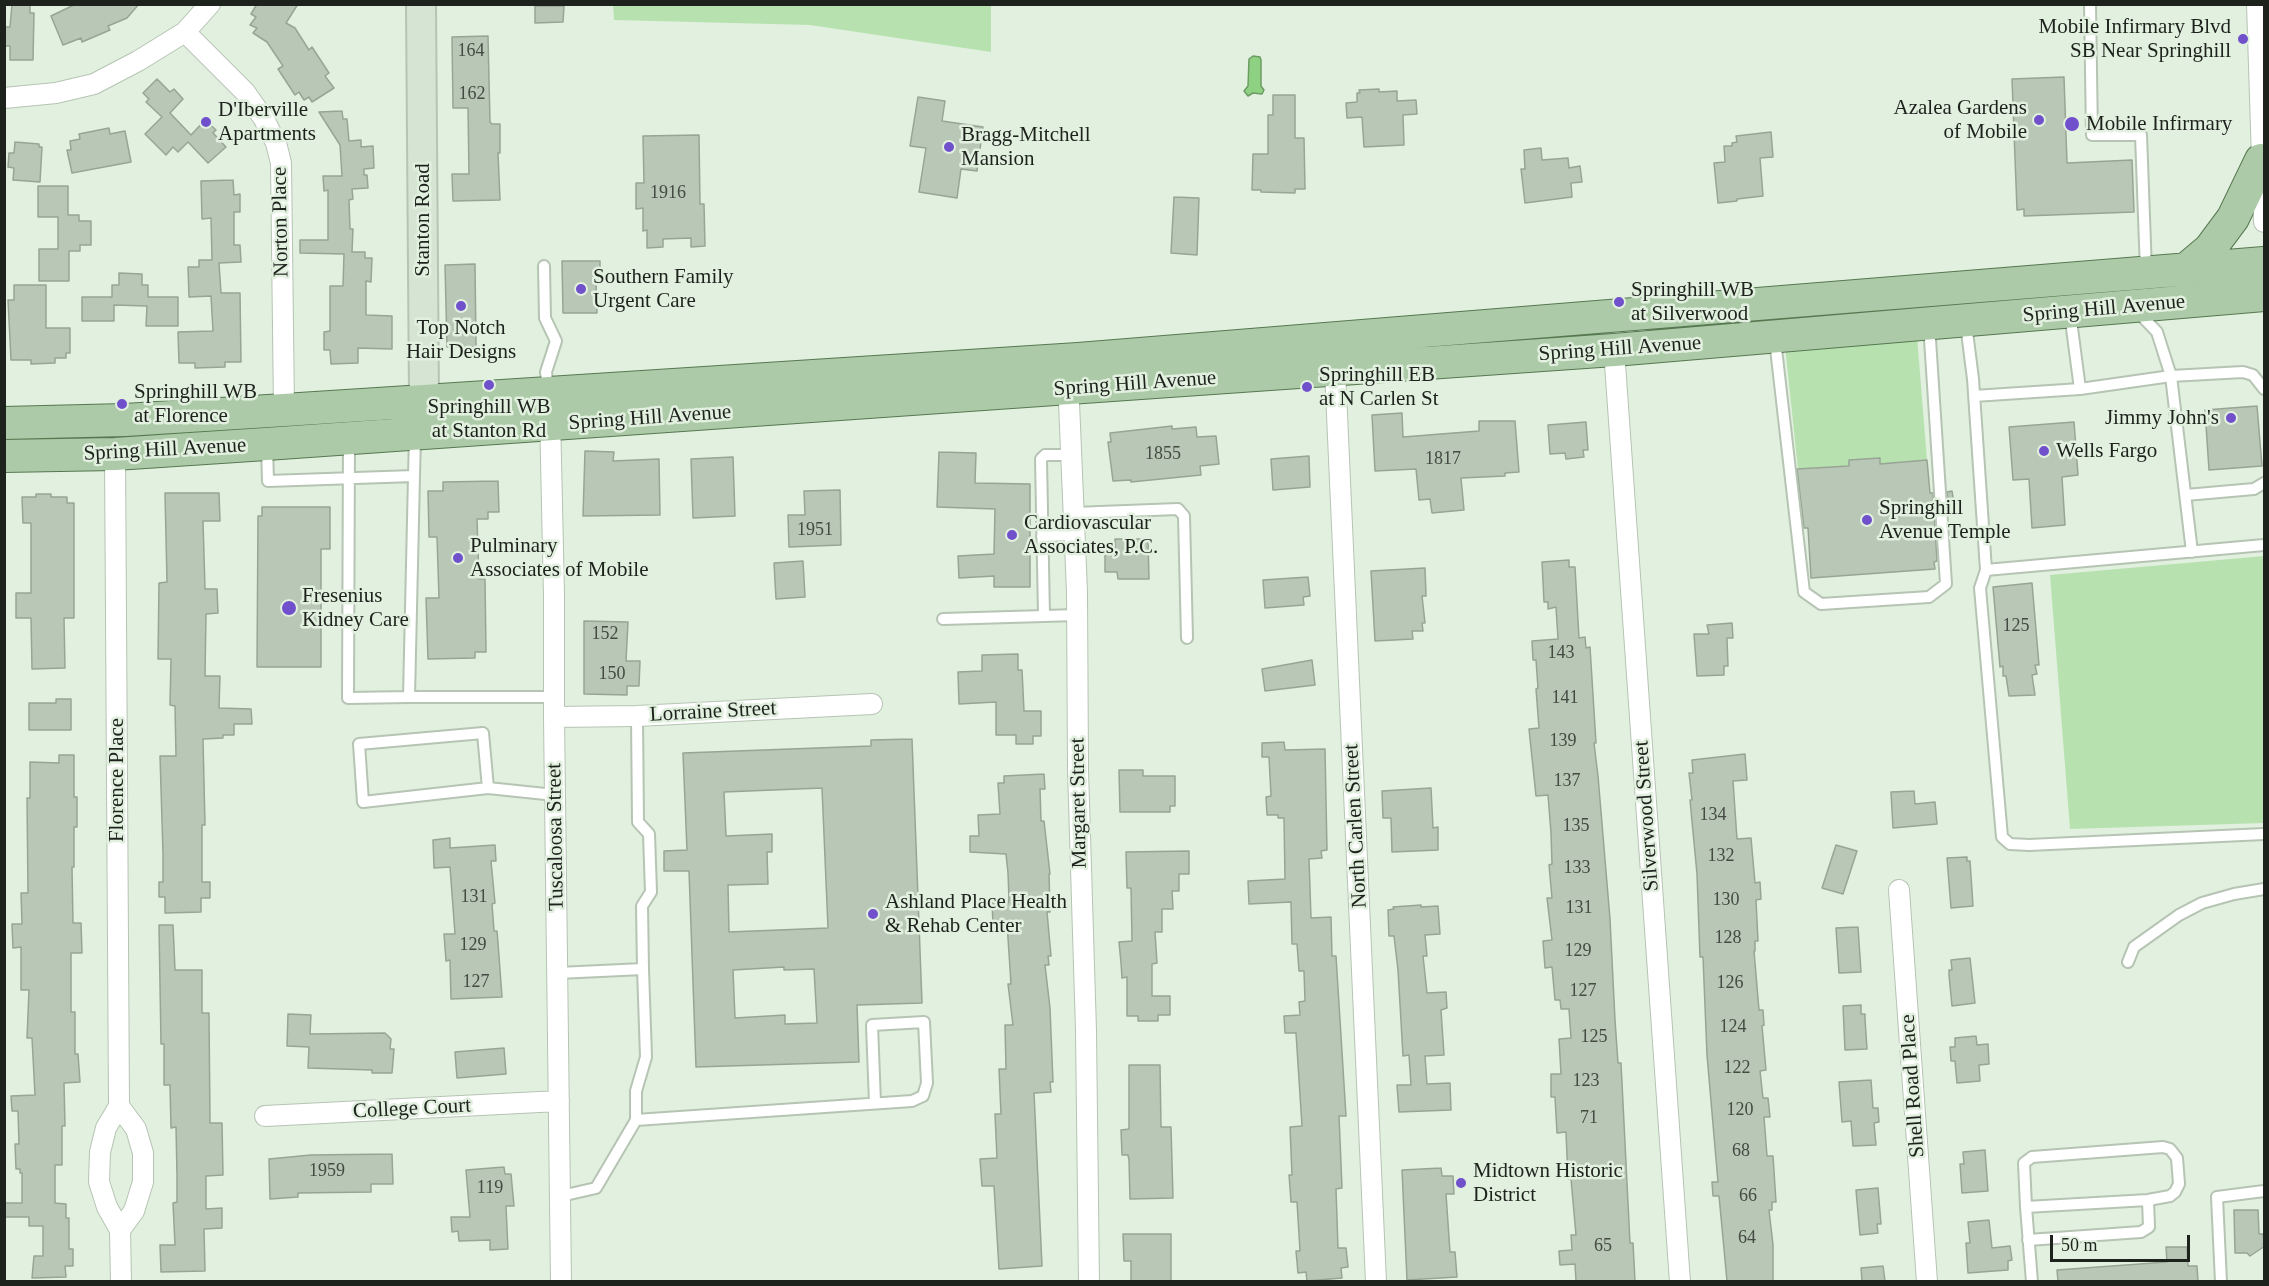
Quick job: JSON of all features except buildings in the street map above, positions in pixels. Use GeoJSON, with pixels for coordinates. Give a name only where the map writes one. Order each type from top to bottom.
{"type":"FeatureCollection","features":[{"type":"Feature","properties":{"kind":"main road"},"geometry":{"type":"LineString","coordinates":[[2184,271],[2210,249],[2226,227],[2263,162]]}},
{"type":"Feature","properties":{"kind":"main road","name":"Spring Hill Avenue"},"geometry":{"type":"LineString","coordinates":[[4,423],[125,420],[548,393],[1068,374],[1335,370],[1929,324],[1967,308],[2146,274],[2265,263]]}},
{"type":"Feature","properties":{"kind":"main road","name":"Spring Hill Avenue"},"geometry":{"type":"LineString","coordinates":[[4,456],[115,454],[551,424],[1068,374],[1967,308],[2070,312],[2265,295]]}},
{"type":"Feature","properties":{"kind":"street"},"geometry":{"type":"LineString","coordinates":[[4,98],[56,93],[94,84],[138,61],[185,32],[210,4]]}},
{"type":"Feature","properties":{"kind":"street","name":"Stanton Road"},"geometry":{"type":"LineString","coordinates":[[415,434],[424,401],[421,4]]}},
{"type":"Feature","properties":{"kind":"street"},"geometry":{"type":"LineString","coordinates":[[2257,4],[2265,222]]}},
{"type":"Feature","properties":{"kind":"street","name":"Norton Place"},"geometry":{"type":"LineString","coordinates":[[185,32],[246,92],[264,119],[276,143],[281,163],[284,410]]}},
{"type":"Feature","properties":{"kind":"street","name":"Silverwood Street"},"geometry":{"type":"LineString","coordinates":[[1614,350],[1680,1281]]}},
{"type":"Feature","properties":{"kind":"street","name":"North Carlen Street"},"geometry":{"type":"LineString","coordinates":[[1335,370],[1376,1281]]}},
{"type":"Feature","properties":{"kind":"street","name":"Margaret Street"},"geometry":{"type":"LineString","coordinates":[[1068,374],[1077,615],[1089,1281]]}},
{"type":"Feature","properties":{"kind":"street","name":"Tuscaloosa Street"},"geometry":{"type":"LineString","coordinates":[[548,393],[551,424],[561,1281]]}},
{"type":"Feature","properties":{"kind":"street","name":"Florence Place"},"geometry":{"type":"LineString","coordinates":[[115,454],[119,1106],[106,1128],[100,1152],[99,1182],[107,1207],[120,1230],[121,1281]]}},
{"type":"Feature","properties":{"kind":"street","name":"Lorraine Street"},"geometry":{"type":"LineString","coordinates":[[554,707],[637,716],[872,704]]}},
{"type":"Feature","properties":{"kind":"street","name":"Shell Road Place"},"geometry":{"type":"LineString","coordinates":[[1899,890],[1928,1281]]}},
{"type":"Feature","properties":{"kind":"street","name":"College Court"},"geometry":{"type":"LineString","coordinates":[[265,1116],[559,1101]]}},
{"type":"Feature","properties":{"kind":"street"},"geometry":{"type":"LineString","coordinates":[[119,1106],[136,1129],[143,1153],[143,1182],[134,1211],[120,1230]]}},
{"type":"Feature","properties":{"kind":"lane"},"geometry":{"type":"LineString","coordinates":[[2090,4],[2092,135],[2141,135],[2146,274]]}},
{"type":"Feature","properties":{"kind":"lane"},"geometry":{"type":"LineString","coordinates":[[544,266],[545,318],[556,340],[546,372],[548,393]]}},
{"type":"Feature","properties":{"kind":"lane"},"geometry":{"type":"LineString","coordinates":[[2133,306],[2157,332],[2171,376],[2192,552]]}},
{"type":"Feature","properties":{"kind":"lane"},"geometry":{"type":"LineString","coordinates":[[1967,308],[1986,570],[1980,588],[2002,837],[2010,844],[2029,845],[2265,834]]}},
{"type":"Feature","properties":{"kind":"lane"},"geometry":{"type":"LineString","coordinates":[[2070,312],[2080,389]]}},
{"type":"Feature","properties":{"kind":"lane"},"geometry":{"type":"LineString","coordinates":[[1775,336],[1804,592],[1821,604],[1929,597],[1947,584],[1929,324]]}},
{"type":"Feature","properties":{"kind":"lane"},"geometry":{"type":"LineString","coordinates":[[1974,396],[2080,389],[2171,376],[2243,372],[2253,375],[2265,389]]}},
{"type":"Feature","properties":{"kind":"lane"},"geometry":{"type":"LineString","coordinates":[[408,697],[415,434]]}},
{"type":"Feature","properties":{"kind":"lane"},"geometry":{"type":"LineString","coordinates":[[349,438],[348,698],[408,697],[554,707]]}},
{"type":"Feature","properties":{"kind":"lane"},"geometry":{"type":"LineString","coordinates":[[266,444],[268,481],[414,476]]}},
{"type":"Feature","properties":{"kind":"lane"},"geometry":{"type":"LineString","coordinates":[[1044,616],[1041,459],[1045,455],[1071,454]]}},
{"type":"Feature","properties":{"kind":"lane"},"geometry":{"type":"LineString","coordinates":[[2186,495],[2254,489],[2265,483]]}},
{"type":"Feature","properties":{"kind":"lane"},"geometry":{"type":"LineString","coordinates":[[1074,513],[1178,509],[1184,516],[1187,638]]}},
{"type":"Feature","properties":{"kind":"lane"},"geometry":{"type":"LineString","coordinates":[[1042,536],[1075,535]]}},
{"type":"Feature","properties":{"kind":"lane"},"geometry":{"type":"LineString","coordinates":[[1986,570],[2265,545]]}},
{"type":"Feature","properties":{"kind":"lane"},"geometry":{"type":"LineString","coordinates":[[943,619],[1077,615]]}},
{"type":"Feature","properties":{"kind":"lane"},"geometry":{"type":"LineString","coordinates":[[561,1196],[596,1188],[636,1120],[636,1091],[646,1057],[642,906],[651,892],[649,834],[638,822],[637,716]]}},
{"type":"Feature","properties":{"kind":"lane"},"geometry":{"type":"LineString","coordinates":[[488,788],[483,733],[359,744],[363,802],[488,788],[555,795]]}},
{"type":"Feature","properties":{"kind":"lane"},"geometry":{"type":"LineString","coordinates":[[2128,962],[2134,947],[2179,915],[2202,903],[2265,889]]}},
{"type":"Feature","properties":{"kind":"lane"},"geometry":{"type":"LineString","coordinates":[[558,973],[643,969]]}},
{"type":"Feature","properties":{"kind":"lane"},"geometry":{"type":"LineString","coordinates":[[636,1120],[912,1101],[923,1096],[927,1083],[924,1022],[872,1024],[875,1103]]}},
{"type":"Feature","properties":{"kind":"lane"},"geometry":{"type":"LineString","coordinates":[[2026,1207],[2162,1198],[2175,1192],[2179,1184],[2177,1158],[2170,1149],[2163,1147],[2032,1157],[2024,1163],[2026,1207],[2028,1240],[2032,1281]]}},
{"type":"Feature","properties":{"kind":"lane"},"geometry":{"type":"LineString","coordinates":[[2221,1281],[2217,1197],[2265,1191]]}},
{"type":"Feature","properties":{"kind":"lane"},"geometry":{"type":"LineString","coordinates":[[2028,1240],[2140,1232],[2149,1227],[2148,1200]]}},
{"type":"Feature","properties":{"kind":"shaded area"},"geometry":{"type":"Polygon","coordinates":[[[613,5],[991,5],[991,52],[810,25],[614,20],[613,5]]]}},
{"type":"Feature","properties":{"kind":"shaded area"},"geometry":{"type":"Polygon","coordinates":[[[1253,56],[1260,57],[1261,60],[1261,86],[1264,90],[1262,94],[1253,93],[1248,96],[1244,91],[1248,86],[1249,59],[1253,56]]]}},
{"type":"Feature","properties":{"kind":"shaded area"},"geometry":{"type":"Polygon","coordinates":[[[1917,336],[1927,460],[1880,464],[1879,458],[1849,460],[1849,466],[1798,469],[1785,346],[1917,336]]]}},
{"type":"Feature","properties":{"kind":"shaded area"},"geometry":{"type":"Polygon","coordinates":[[[2264,556],[2264,823],[2070,829],[2050,575],[2264,556]]]}},
{"type":"Feature","properties":{"kind":"place","name":"Mobile Infirmary Blvd SB Near Springhill"},"geometry":{"type":"Point","coordinates":[2243,39]}},
{"type":"Feature","properties":{"kind":"place","name":"Azalea Gardens of Mobile"},"geometry":{"type":"Point","coordinates":[2039,120]}},
{"type":"Feature","properties":{"kind":"place","name":"D'Iberville Apartments"},"geometry":{"type":"Point","coordinates":[206,122]}},
{"type":"Feature","properties":{"kind":"place","name":"Mobile Infirmary"},"geometry":{"type":"Point","coordinates":[2072,124]}},
{"type":"Feature","properties":{"kind":"place","name":"Bragg-Mitchell Mansion"},"geometry":{"type":"Point","coordinates":[949,147]}},
{"type":"Feature","properties":{"kind":"place","name":"Southern Family Urgent Care"},"geometry":{"type":"Point","coordinates":[581,289]}},
{"type":"Feature","properties":{"kind":"place","name":"Springhill WB at Silverwood"},"geometry":{"type":"Point","coordinates":[1619,302]}},
{"type":"Feature","properties":{"kind":"place","name":"Top Notch Hair Designs"},"geometry":{"type":"Point","coordinates":[461,306]}},
{"type":"Feature","properties":{"kind":"place","name":"Springhill WB at Stanton Rd"},"geometry":{"type":"Point","coordinates":[489,385]}},
{"type":"Feature","properties":{"kind":"place","name":"Springhill EB at N Carlen St"},"geometry":{"type":"Point","coordinates":[1307,387]}},
{"type":"Feature","properties":{"kind":"place","name":"Springhill WB at Florence"},"geometry":{"type":"Point","coordinates":[122,404]}},
{"type":"Feature","properties":{"kind":"place","name":"Jimmy John's"},"geometry":{"type":"Point","coordinates":[2231,418]}},
{"type":"Feature","properties":{"kind":"place","name":"Wells Fargo"},"geometry":{"type":"Point","coordinates":[2044,451]}},
{"type":"Feature","properties":{"kind":"place","name":"Springhill Avenue Temple"},"geometry":{"type":"Point","coordinates":[1867,520]}},
{"type":"Feature","properties":{"kind":"place","name":"Cardiovascular Associates, P.C."},"geometry":{"type":"Point","coordinates":[1012,535]}},
{"type":"Feature","properties":{"kind":"place","name":"Pulminary Associates of Mobile"},"geometry":{"type":"Point","coordinates":[458,558]}},
{"type":"Feature","properties":{"kind":"place","name":"Fresenius Kidney Care"},"geometry":{"type":"Point","coordinates":[289,608]}},
{"type":"Feature","properties":{"kind":"place","name":"Ashland Place Health & Rehab Center"},"geometry":{"type":"Point","coordinates":[873,914]}},
{"type":"Feature","properties":{"kind":"place","name":"Midtown Historic District"},"geometry":{"type":"Point","coordinates":[1461,1183]}}]}
